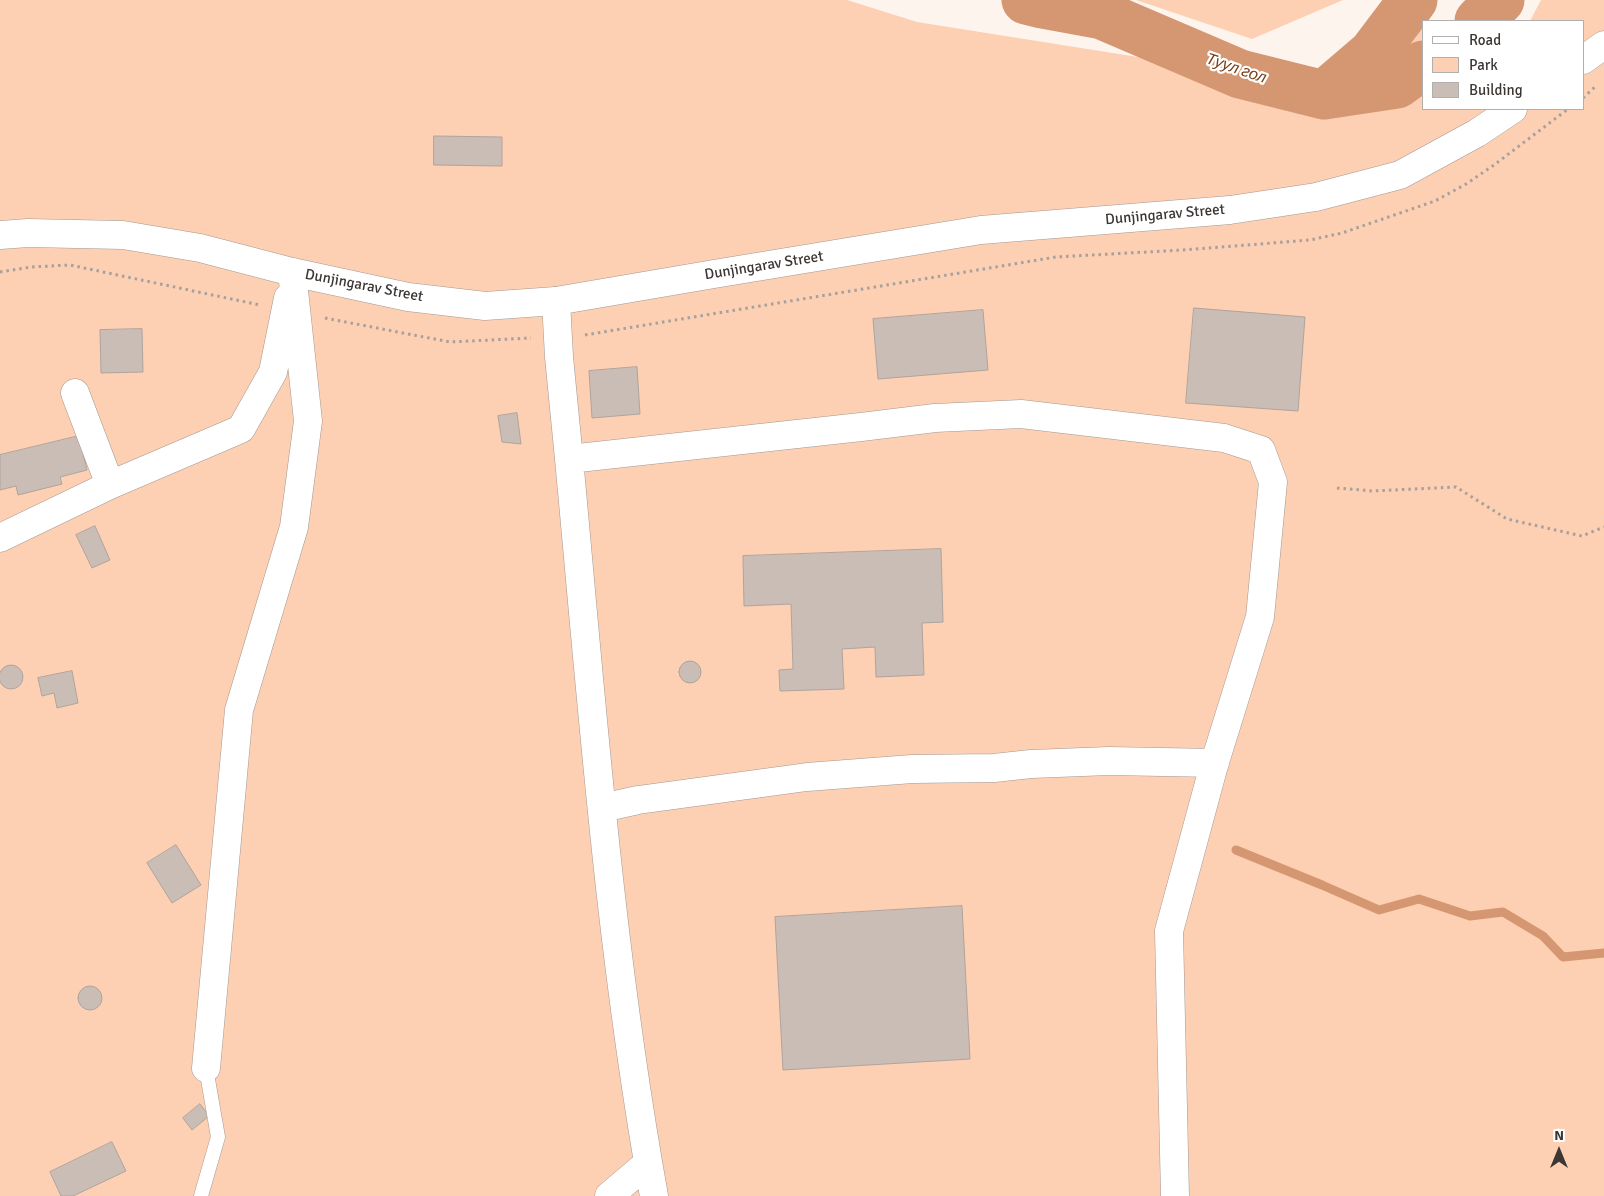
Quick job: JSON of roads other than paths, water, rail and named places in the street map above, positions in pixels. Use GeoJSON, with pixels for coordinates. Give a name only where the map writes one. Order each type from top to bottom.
{"type":"FeatureCollection","features":[{"type":"Feature","properties":{"kind":"street"},"geometry":{"type":"LineString","coordinates":[[1584,59],[1604,45]]}},
{"type":"Feature","properties":{"kind":"street","name":"Dunjingarav Street"},"geometry":{"type":"LineString","coordinates":[[0,235],[28,233],[122,234],[200,248],[292,272],[408,297],[485,306],[556,301],[981,230],[1230,210],[1316,197],[1400,175],[1477,133],[1511,110]]}},
{"type":"Feature","properties":{"kind":"street"},"geometry":{"type":"LineString","coordinates":[[0,538],[110,485],[241,429],[273,372],[292,272]]}},
{"type":"Feature","properties":{"kind":"street"},"geometry":{"type":"LineString","coordinates":[[206,1068],[239,710],[294,527],[308,421],[292,272]]}},
{"type":"Feature","properties":{"kind":"street"},"geometry":{"type":"LineString","coordinates":[[556,301],[559,357],[611,902],[639,1115],[654,1196]]}},
{"type":"Feature","properties":{"kind":"street"},"geometry":{"type":"LineString","coordinates":[[75,392],[110,485]]}},
{"type":"Feature","properties":{"kind":"street"},"geometry":{"type":"LineString","coordinates":[[569,459],[861,428],[935,418],[1021,414],[1224,438],[1261,450],[1273,482],[1260,617],[1215,763],[1169,930],[1175,1196]]}},
{"type":"Feature","properties":{"kind":"street"},"geometry":{"type":"LineString","coordinates":[[602,808],[638,800],[807,777],[912,769],[994,768],[1031,764],[1109,761],[1215,763]]}},
{"type":"Feature","properties":{"kind":"street"},"geometry":{"type":"LineString","coordinates":[[608,1196],[648,1163]]}},
{"type":"Feature","properties":{"kind":"lane"},"geometry":{"type":"LineString","coordinates":[[201,1196],[218,1137],[206,1068]]}},
{"type":"Feature","properties":{"kind":"waterway","name":"Туул гол"},"geometry":{"type":"LineString","coordinates":[[1026,0],[1102,15],[1240,74],[1324,95],[1373,53],[1413,0]]}},
{"type":"Feature","properties":{"kind":"waterway"},"geometry":{"type":"LineString","coordinates":[[1480,20],[1500,0]]}},
{"type":"Feature","properties":{"kind":"waterway"},"geometry":{"type":"LineString","coordinates":[[1324,95],[1397,84],[1422,66]]}},
{"type":"Feature","properties":{"kind":"waterway"},"geometry":{"type":"LineString","coordinates":[[1236,850],[1379,910],[1419,899],[1470,916],[1503,912],[1543,936],[1563,957],[1604,953]]}}]}
